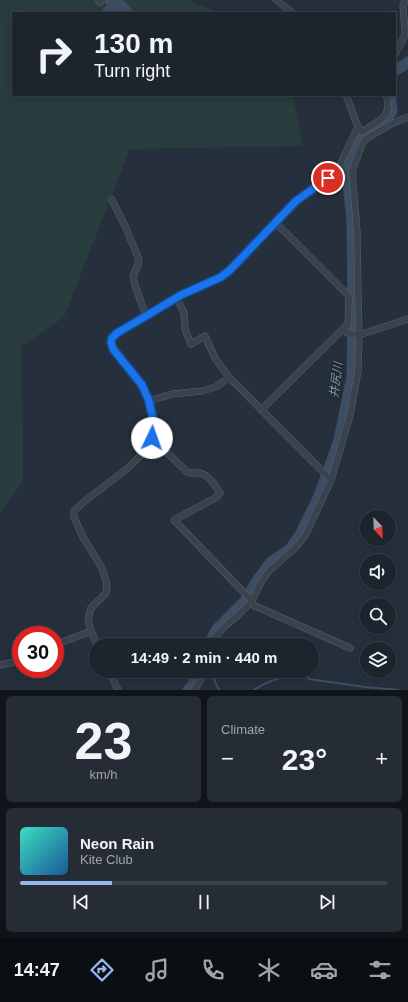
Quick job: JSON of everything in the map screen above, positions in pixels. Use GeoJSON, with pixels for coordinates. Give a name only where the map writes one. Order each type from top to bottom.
{"type":"FeatureCollection","features":[{"type":"Feature","properties":{"kind":"street"},"geometry":{"type":"LineString","coordinates":[[276,0],[292,12]]}},
{"type":"Feature","properties":{"kind":"street"},"geometry":{"type":"LineString","coordinates":[[396,52],[404,37],[403,6],[405,0]]}},
{"type":"Feature","properties":{"kind":"street"},"geometry":{"type":"LineString","coordinates":[[216,638],[224,627],[252,600],[261,582],[269,571],[296,547],[305,536],[331,480],[350,415],[358,371],[360,334],[357,232],[352,171],[362,144],[363,133],[346,96]]}},
{"type":"Feature","properties":{"kind":"street"},"geometry":{"type":"LineString","coordinates":[[94,638],[88,619],[91,608],[106,593],[107,585],[102,568],[83,537],[74,517],[74,511],[128,468],[141,455],[152,438],[154,423],[149,401],[142,385],[113,349],[111,342],[112,338],[117,333],[177,298],[221,277],[230,270],[296,201],[312,191],[337,171],[363,133],[385,116],[389,103],[386,96]]}},
{"type":"Feature","properties":{"kind":"street"},"geometry":{"type":"LineString","coordinates":[[363,133],[408,117]]}},
{"type":"Feature","properties":{"kind":"street"},"geometry":{"type":"LineString","coordinates":[[112,200],[138,257],[139,262],[133,276],[134,285],[146,316]]}},
{"type":"Feature","properties":{"kind":"street"},"geometry":{"type":"LineString","coordinates":[[261,410],[348,324],[349,297],[276,223]]}},
{"type":"Feature","properties":{"kind":"street"},"geometry":{"type":"LineString","coordinates":[[177,298],[184,313],[185,329],[191,344],[205,336],[216,358],[229,377],[331,480]]}},
{"type":"Feature","properties":{"kind":"street"},"geometry":{"type":"LineString","coordinates":[[343,329],[349,334],[360,334],[408,319]]}},
{"type":"Feature","properties":{"kind":"street"},"geometry":{"type":"LineString","coordinates":[[149,401],[172,394],[202,392],[209,390],[216,387],[229,377]]}},
{"type":"Feature","properties":{"kind":"street"},"geometry":{"type":"LineString","coordinates":[[152,438],[188,472],[191,474],[200,473],[209,478],[220,493],[217,497],[174,520],[252,600],[253,605],[350,648]]}},
{"type":"Feature","properties":{"kind":"street"},"geometry":{"type":"LineString","coordinates":[[64,642],[91,631]]}},
{"type":"Feature","properties":{"kind":"street"},"geometry":{"type":"LineString","coordinates":[[1,667],[12,663]]}},
{"type":"Feature","properties":{"kind":"street"},"geometry":{"type":"LineString","coordinates":[[112,678],[118,690]]}},
{"type":"Feature","properties":{"kind":"street"},"geometry":{"type":"LineString","coordinates":[[194,690],[202,678]]}},
{"type":"Feature","properties":{"kind":"green space"},"geometry":{"type":"Polygon","coordinates":[[[0,0],[192,0],[193,3],[219,12],[12,12],[12,96],[293,96],[303,146],[130,149],[64,317],[22,346],[23,481],[0,514],[0,0]]]}},
{"type":"Feature","properties":{"kind":"water"},"geometry":{"type":"Polygon","coordinates":[[[102,0],[123,0],[135,12],[101,12],[107,4],[102,0]]]}},
{"type":"Feature","properties":{"kind":"waterway","name":"井尻川"},"geometry":{"type":"LineString","coordinates":[[396,70],[408,62]]}},
{"type":"Feature","properties":{"kind":"waterway","name":"井尻川"},"geometry":{"type":"LineString","coordinates":[[212,638],[217,629],[245,601],[258,579],[271,562],[290,549],[301,533],[319,496],[339,440],[352,376],[352,220],[347,175],[351,156],[358,139],[387,119],[392,111],[390,96]]}},
{"type":"Feature","properties":{"kind":"waterway","name":"井尻川"},"geometry":{"type":"LineString","coordinates":[[188,690],[196,678]]}},
{"type":"Feature","properties":{"kind":"waterway"},"geometry":{"type":"LineString","coordinates":[[213,678],[219,690]]}},
{"type":"Feature","properties":{"kind":"waterway"},"geometry":{"type":"LineString","coordinates":[[254,690],[279,678]]}},
{"type":"Feature","properties":{"kind":"waterway"},"geometry":{"type":"LineString","coordinates":[[308,678],[365,687],[399,690]]}},
{"type":"Feature","properties":{"kind":"route"},"geometry":{"type":"LineString","coordinates":[[152,438],[154,423],[149,401],[142,385],[113,349],[111,342],[112,338],[117,333],[181,295],[221,277],[230,270],[296,201],[312,191],[328,178]]}}]}
